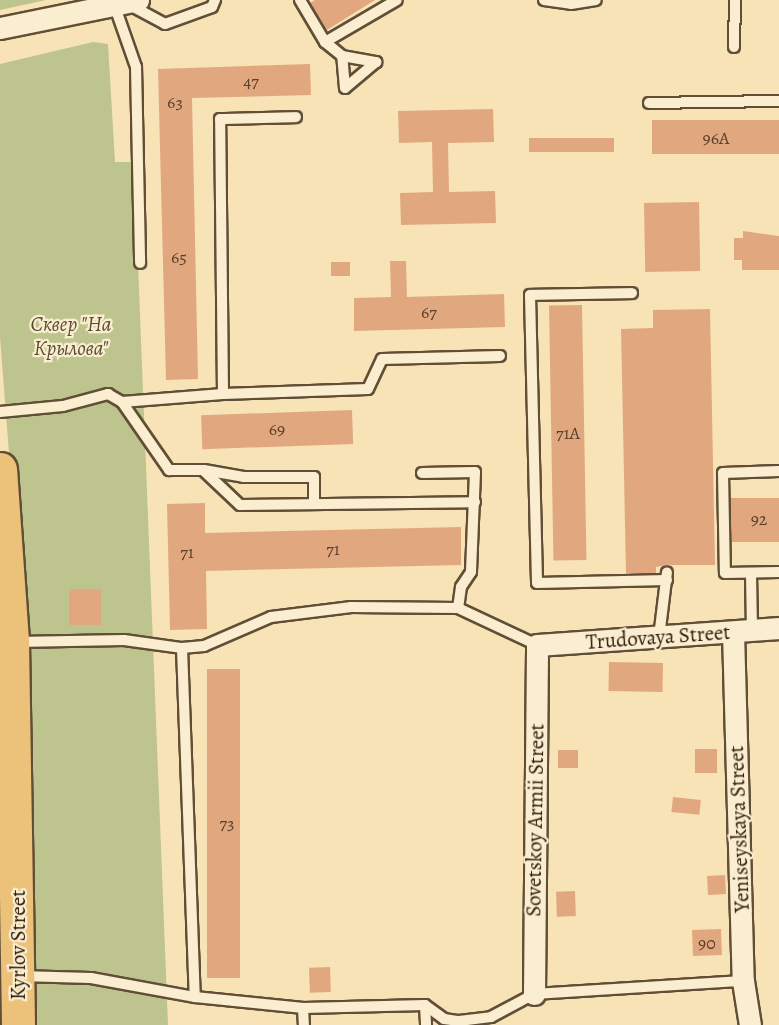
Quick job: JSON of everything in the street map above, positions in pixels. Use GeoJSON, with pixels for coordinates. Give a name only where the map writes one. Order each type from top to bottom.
{"type":"FeatureCollection","features":[{"type":"Feature","properties":{"kind":"main road","name":"Kyrlov Street"},"geometry":{"type":"LineString","coordinates":[[0,468],[12,642],[18,1025]]}},
{"type":"Feature","properties":{"kind":"street"},"geometry":{"type":"LineString","coordinates":[[0,28],[127,4]]}},
{"type":"Feature","properties":{"kind":"street","name":"Trudovaya Street"},"geometry":{"type":"LineString","coordinates":[[537,645],[779,628]]}},
{"type":"Feature","properties":{"kind":"street","name":"Yeniseyskaya Street"},"geometry":{"type":"LineString","coordinates":[[743,631],[743,981],[750,1025]]}},
{"type":"Feature","properties":{"kind":"street","name":"Sovetskoy Armii Street"},"geometry":{"type":"LineString","coordinates":[[534,994],[537,645]]}},
{"type":"Feature","properties":{"kind":"lane"},"geometry":{"type":"LineString","coordinates":[[127,4],[165,24],[212,7],[215,0]]}},
{"type":"Feature","properties":{"kind":"lane"},"geometry":{"type":"LineString","coordinates":[[300,0],[325,42],[342,56]]}},
{"type":"Feature","properties":{"kind":"lane"},"geometry":{"type":"LineString","coordinates":[[325,42],[397,0]]}},
{"type":"Feature","properties":{"kind":"lane"},"geometry":{"type":"LineString","coordinates":[[544,0],[571,4],[596,0]]}},
{"type":"Feature","properties":{"kind":"lane"},"geometry":{"type":"LineString","coordinates":[[734,47],[735,0]]}},
{"type":"Feature","properties":{"kind":"lane"},"geometry":{"type":"LineString","coordinates":[[127,4],[136,67],[141,263]]}},
{"type":"Feature","properties":{"kind":"lane"},"geometry":{"type":"LineString","coordinates":[[650,104],[779,101]]}},
{"type":"Feature","properties":{"kind":"lane"},"geometry":{"type":"LineString","coordinates":[[223,394],[220,119],[296,117]]}},
{"type":"Feature","properties":{"kind":"lane"},"geometry":{"type":"LineString","coordinates":[[632,293],[530,296],[537,583],[667,576],[659,637]]}},
{"type":"Feature","properties":{"kind":"lane"},"geometry":{"type":"LineString","coordinates":[[122,402],[223,394],[368,389],[382,359],[500,356]]}},
{"type":"Feature","properties":{"kind":"lane"},"geometry":{"type":"LineString","coordinates":[[0,412],[63,406],[108,394],[122,402],[169,470],[203,470],[243,477],[314,477],[314,504]]}},
{"type":"Feature","properties":{"kind":"lane"},"geometry":{"type":"LineString","coordinates":[[203,470],[240,505],[475,502]]}},
{"type":"Feature","properties":{"kind":"lane"},"geometry":{"type":"LineString","coordinates":[[779,471],[723,473],[725,573],[779,572]]}},
{"type":"Feature","properties":{"kind":"lane"},"geometry":{"type":"LineString","coordinates":[[422,473],[475,472],[471,572],[461,587],[458,608]]}},
{"type":"Feature","properties":{"kind":"lane"},"geometry":{"type":"LineString","coordinates":[[743,631],[751,573]]}},
{"type":"Feature","properties":{"kind":"lane"},"geometry":{"type":"LineString","coordinates":[[12,642],[124,640],[182,648],[204,646],[271,617],[323,607],[458,608],[537,645]]}},
{"type":"Feature","properties":{"kind":"lane"},"geometry":{"type":"LineString","coordinates":[[182,648],[195,997]]}},
{"type":"Feature","properties":{"kind":"lane"},"geometry":{"type":"LineString","coordinates":[[18,976],[91,978],[195,997],[303,1008],[425,1005],[444,1019],[475,1021],[492,1017],[534,994],[743,981]]}},
{"type":"Feature","properties":{"kind":"lane"},"geometry":{"type":"LineString","coordinates":[[425,1005],[426,1025]]}},
{"type":"Feature","properties":{"kind":"lane"},"geometry":{"type":"LineString","coordinates":[[303,1008],[304,1025]]}},
{"type":"Feature","properties":{"kind":"green space"},"geometry":{"type":"Polygon","coordinates":[[[0,0],[46,0],[0,10],[0,0]]]}},
{"type":"Feature","properties":{"kind":"green space","name":"Сквер \"На Крылова\""},"geometry":{"type":"Polygon","coordinates":[[[93,42],[108,44],[115,162],[134,162],[168,1025],[35,1025],[25,659],[0,337],[0,64],[93,42]]]}},
{"type":"Feature","properties":{"kind":"building"},"geometry":{"type":"Polygon","coordinates":[[[315,0],[375,0],[327,30],[310,3],[315,0]]]}},
{"type":"Feature","properties":{"kind":"building"},"geometry":{"type":"Polygon","coordinates":[[[310,64],[311,95],[192,98],[198,379],[166,380],[158,69],[310,64]]]}},
{"type":"Feature","properties":{"kind":"building"},"geometry":{"type":"Polygon","coordinates":[[[493,109],[494,142],[448,143],[449,192],[495,191],[496,223],[401,225],[400,193],[433,192],[432,142],[399,143],[398,111],[493,109]]]}},
{"type":"Feature","properties":{"kind":"building"},"geometry":{"type":"Polygon","coordinates":[[[652,120],[779,120],[779,154],[652,154],[652,120]]]}},
{"type":"Feature","properties":{"kind":"building"},"geometry":{"type":"Polygon","coordinates":[[[529,138],[614,138],[614,152],[529,152],[529,138]]]}},
{"type":"Feature","properties":{"kind":"building"},"geometry":{"type":"Polygon","coordinates":[[[699,202],[700,271],[645,272],[644,203],[699,202]]]}},
{"type":"Feature","properties":{"kind":"building"},"geometry":{"type":"Polygon","coordinates":[[[743,231],[779,236],[779,270],[742,270],[742,260],[734,260],[734,238],[743,238],[743,231]]]}},
{"type":"Feature","properties":{"kind":"building"},"geometry":{"type":"Polygon","coordinates":[[[390,261],[406,261],[407,297],[504,294],[505,327],[354,331],[354,298],[391,297],[390,261]]]}},
{"type":"Feature","properties":{"kind":"building"},"geometry":{"type":"Polygon","coordinates":[[[331,262],[350,262],[350,276],[331,276],[331,262]]]}},
{"type":"Feature","properties":{"kind":"building"},"geometry":{"type":"Polygon","coordinates":[[[582,305],[586,560],[553,561],[549,306],[582,305]]]}},
{"type":"Feature","properties":{"kind":"building"},"geometry":{"type":"Polygon","coordinates":[[[710,309],[715,565],[667,565],[656,567],[656,573],[626,573],[621,329],[653,328],[653,310],[710,309]]]}},
{"type":"Feature","properties":{"kind":"building"},"geometry":{"type":"Polygon","coordinates":[[[352,410],[353,444],[202,449],[201,415],[352,410]]]}},
{"type":"Feature","properties":{"kind":"building"},"geometry":{"type":"Polygon","coordinates":[[[731,498],[779,498],[779,542],[731,542],[731,498]]]}},
{"type":"Feature","properties":{"kind":"building"},"geometry":{"type":"Polygon","coordinates":[[[205,503],[205,533],[461,527],[461,565],[206,571],[207,629],[170,630],[167,504],[205,503]]]}},
{"type":"Feature","properties":{"kind":"building"},"geometry":{"type":"Polygon","coordinates":[[[69,589],[101,589],[101,625],[69,625],[69,589]]]}},
{"type":"Feature","properties":{"kind":"building"},"geometry":{"type":"Polygon","coordinates":[[[609,662],[663,663],[662,692],[608,691],[609,662]]]}},
{"type":"Feature","properties":{"kind":"building"},"geometry":{"type":"Polygon","coordinates":[[[207,669],[240,669],[240,978],[207,978],[207,669]]]}},
{"type":"Feature","properties":{"kind":"building"},"geometry":{"type":"Polygon","coordinates":[[[695,749],[717,749],[717,773],[695,773],[695,749]]]}},
{"type":"Feature","properties":{"kind":"building"},"geometry":{"type":"Polygon","coordinates":[[[558,750],[578,750],[578,768],[558,768],[558,750]]]}},
{"type":"Feature","properties":{"kind":"building"},"geometry":{"type":"Polygon","coordinates":[[[673,797],[701,800],[699,815],[671,812],[673,797]]]}},
{"type":"Feature","properties":{"kind":"building"},"geometry":{"type":"Polygon","coordinates":[[[725,875],[726,894],[708,895],[707,876],[725,875]]]}},
{"type":"Feature","properties":{"kind":"building"},"geometry":{"type":"Polygon","coordinates":[[[575,891],[576,916],[557,917],[556,892],[575,891]]]}},
{"type":"Feature","properties":{"kind":"building"},"geometry":{"type":"Polygon","coordinates":[[[721,929],[722,955],[693,956],[692,930],[721,929]]]}},
{"type":"Feature","properties":{"kind":"building"},"geometry":{"type":"Polygon","coordinates":[[[330,967],[331,992],[310,993],[309,968],[330,967]]]}}]}
